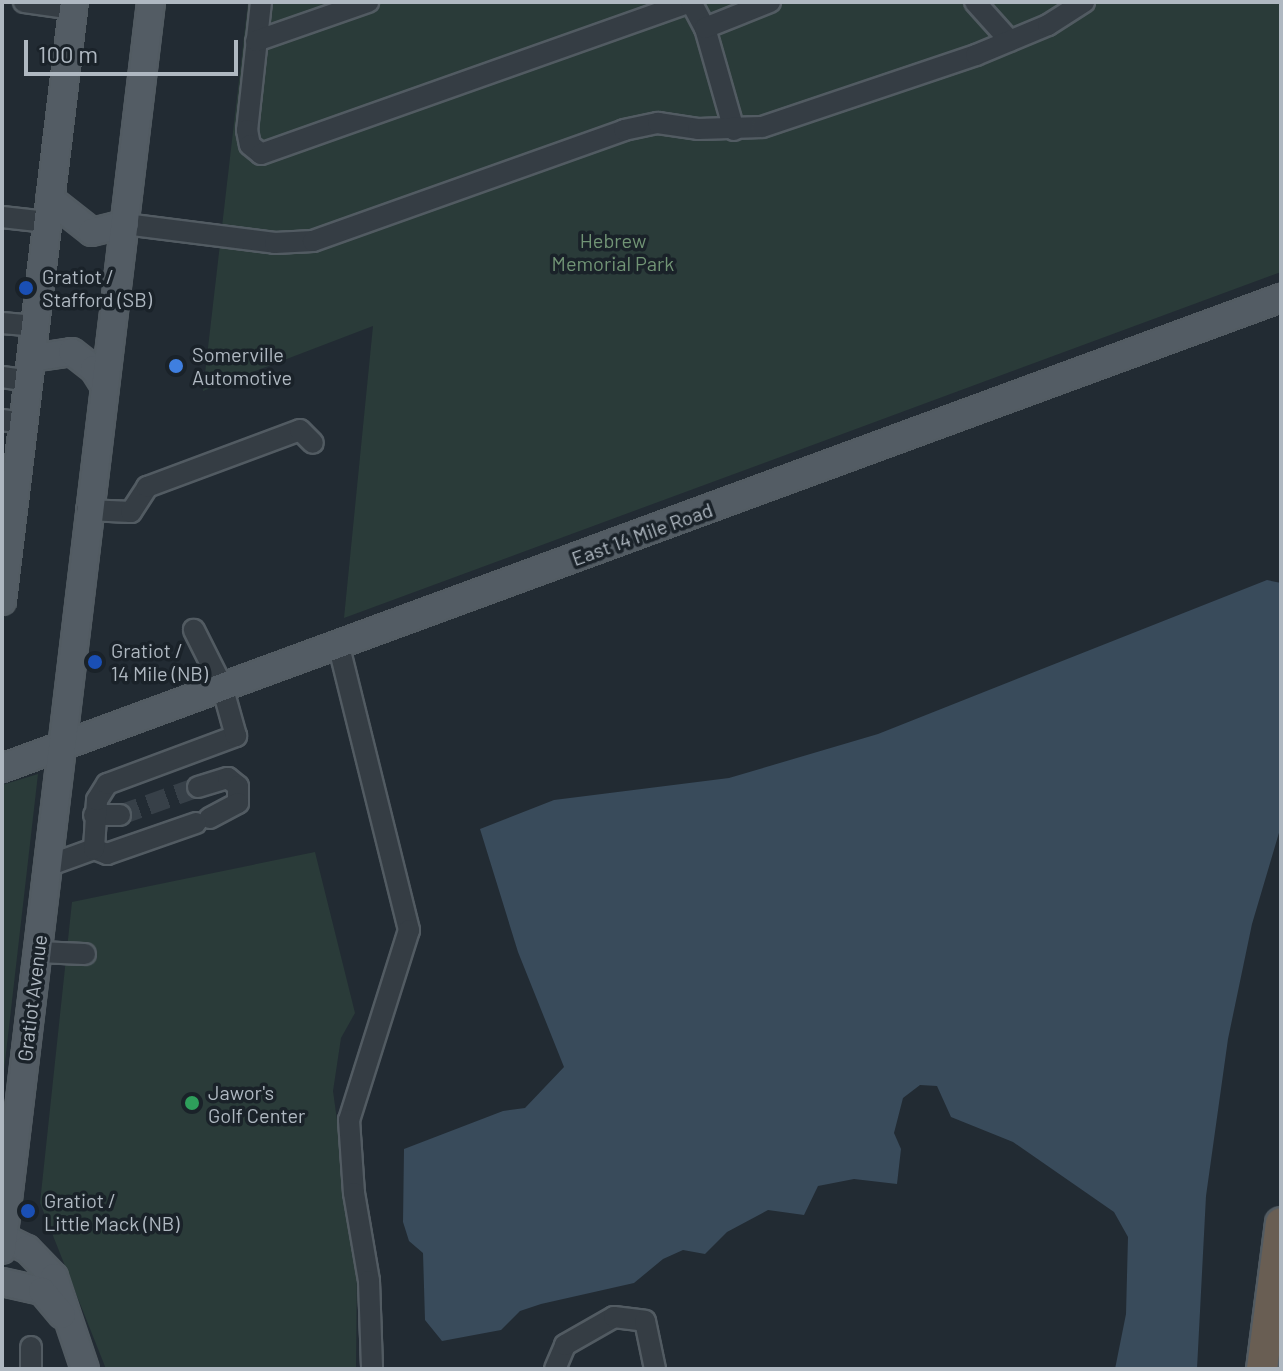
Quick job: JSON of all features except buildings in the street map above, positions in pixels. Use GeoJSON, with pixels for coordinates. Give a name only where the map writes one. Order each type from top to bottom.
{"type":"FeatureCollection","features":[{"type":"Feature","properties":{"kind":"highway"},"geometry":{"type":"LineString","coordinates":[[1262,1369],[1281,1223]]}},
{"type":"Feature","properties":{"kind":"main road"},"geometry":{"type":"LineString","coordinates":[[87,510],[151,2]]}},
{"type":"Feature","properties":{"kind":"main road"},"geometry":{"type":"LineString","coordinates":[[3,584],[13,422],[30,370],[74,6]]}},
{"type":"Feature","properties":{"kind":"main road"},"geometry":{"type":"LineString","coordinates":[[48,210],[92,232],[125,224]]}},
{"type":"Feature","properties":{"kind":"main road","name":"East 14 Mile Road"},"geometry":{"type":"LineString","coordinates":[[2,768],[1281,298]]}},
{"type":"Feature","properties":{"kind":"main road"},"geometry":{"type":"LineString","coordinates":[[30,370],[72,352],[94,369],[104,385]]}},
{"type":"Feature","properties":{"kind":"main road","name":"Gratiot Avenue"},"geometry":{"type":"LineString","coordinates":[[3,1244],[87,510]]}},
{"type":"Feature","properties":{"kind":"main road"},"geometry":{"type":"LineString","coordinates":[[3,1244],[27,1249],[45,1266],[63,1300],[85,1369]]}},
{"type":"Feature","properties":{"kind":"main road"},"geometry":{"type":"LineString","coordinates":[[2,1282],[42,1291],[67,1320]]}},
{"type":"Feature","properties":{"kind":"street"},"geometry":{"type":"LineString","coordinates":[[24,2],[74,6]]}},
{"type":"Feature","properties":{"kind":"street"},"geometry":{"type":"LineString","coordinates":[[261,2],[247,130],[250,145],[261,154],[691,2],[705,28],[734,130]]}},
{"type":"Feature","properties":{"kind":"street"},"geometry":{"type":"LineString","coordinates":[[256,41],[368,2]]}},
{"type":"Feature","properties":{"kind":"street"},"geometry":{"type":"LineString","coordinates":[[705,28],[770,2]]}},
{"type":"Feature","properties":{"kind":"street"},"geometry":{"type":"LineString","coordinates":[[975,2],[1010,41]]}},
{"type":"Feature","properties":{"kind":"street"},"geometry":{"type":"LineString","coordinates":[[125,224],[275,243],[313,241],[624,130],[658,123],[734,130],[762,127],[1010,41],[1084,2]]}},
{"type":"Feature","properties":{"kind":"street"},"geometry":{"type":"LineString","coordinates":[[2,217],[48,210]]}},
{"type":"Feature","properties":{"kind":"street"},"geometry":{"type":"LineString","coordinates":[[2,323],[35,326]]}},
{"type":"Feature","properties":{"kind":"street"},"geometry":{"type":"LineString","coordinates":[[2,377],[30,370]]}},
{"type":"Feature","properties":{"kind":"street"},"geometry":{"type":"LineString","coordinates":[[87,510],[131,512],[147,487],[300,430],[313,443]]}},
{"type":"Feature","properties":{"kind":"street"},"geometry":{"type":"LineString","coordinates":[[94,849],[94,815],[107,784],[236,736],[222,686],[194,630]]}},
{"type":"Feature","properties":{"kind":"street"},"geometry":{"type":"LineString","coordinates":[[338,643],[409,930],[349,1120],[354,1193],[369,1281],[372,1369]]}},
{"type":"Feature","properties":{"kind":"street"},"geometry":{"type":"LineString","coordinates":[[47,866],[94,849],[107,854],[203,820],[238,803],[238,786],[228,778],[198,787]]}},
{"type":"Feature","properties":{"kind":"street"},"geometry":{"type":"LineString","coordinates":[[94,815],[120,815]]}},
{"type":"Feature","properties":{"kind":"street"},"geometry":{"type":"LineString","coordinates":[[37,952],[85,954]]}},
{"type":"Feature","properties":{"kind":"street"},"geometry":{"type":"LineString","coordinates":[[555,1369],[565,1345],[614,1317],[645,1321],[655,1369]]}},
{"type":"Feature","properties":{"kind":"street"},"geometry":{"type":"LineString","coordinates":[[31,1347],[31,1369]]}},
{"type":"Feature","properties":{"kind":"green space","name":"Hebrew Memorial Park"},"geometry":{"type":"Polygon","coordinates":[[[248,2],[1281,2],[1281,272],[344,618],[373,326],[203,391],[248,2]]]}},
{"type":"Feature","properties":{"kind":"green space"},"geometry":{"type":"Polygon","coordinates":[[[38,774],[2,1088],[2,785],[38,774]]]}},
{"type":"Feature","properties":{"kind":"green space","name":"Jawor's Golf Center"},"geometry":{"type":"Polygon","coordinates":[[[315,852],[355,1013],[341,1038],[333,1091],[357,1267],[356,1369],[106,1369],[40,1203],[72,902],[315,852]]]}},
{"type":"Feature","properties":{"kind":"water"},"geometry":{"type":"Polygon","coordinates":[[[1267,580],[1281,583],[1281,826],[1252,924],[1228,1039],[1206,1196],[1197,1369],[1115,1369],[1126,1314],[1128,1237],[1114,1212],[1013,1142],[951,1117],[937,1086],[920,1085],[903,1098],[894,1133],[901,1149],[897,1184],[854,1179],[818,1186],[804,1215],[768,1210],[727,1232],[705,1254],[683,1250],[663,1259],[634,1283],[541,1304],[520,1311],[501,1330],[442,1341],[425,1320],[423,1253],[409,1241],[403,1222],[404,1149],[503,1111],[525,1108],[564,1067],[518,952],[480,829],[554,800],[729,778],[878,734],[1267,580]]]}},
{"type":"Feature","properties":{"kind":"tunnel"},"geometry":{"type":"LineString","coordinates":[[120,815],[198,787]]}},
{"type":"Feature","properties":{"kind":"place","name":"Gratiot / Stafford (SB)"},"geometry":{"type":"Point","coordinates":[26,288]}},
{"type":"Feature","properties":{"kind":"place","name":"Somerville Automotive"},"geometry":{"type":"Point","coordinates":[176,366]}},
{"type":"Feature","properties":{"kind":"place","name":"Gratiot / 14 Mile (NB)"},"geometry":{"type":"Point","coordinates":[95,662]}},
{"type":"Feature","properties":{"kind":"place","name":"Jawor's Golf Center"},"geometry":{"type":"Point","coordinates":[192,1103]}},
{"type":"Feature","properties":{"kind":"place","name":"Gratiot / Little Mack (NB)"},"geometry":{"type":"Point","coordinates":[28,1211]}}]}
